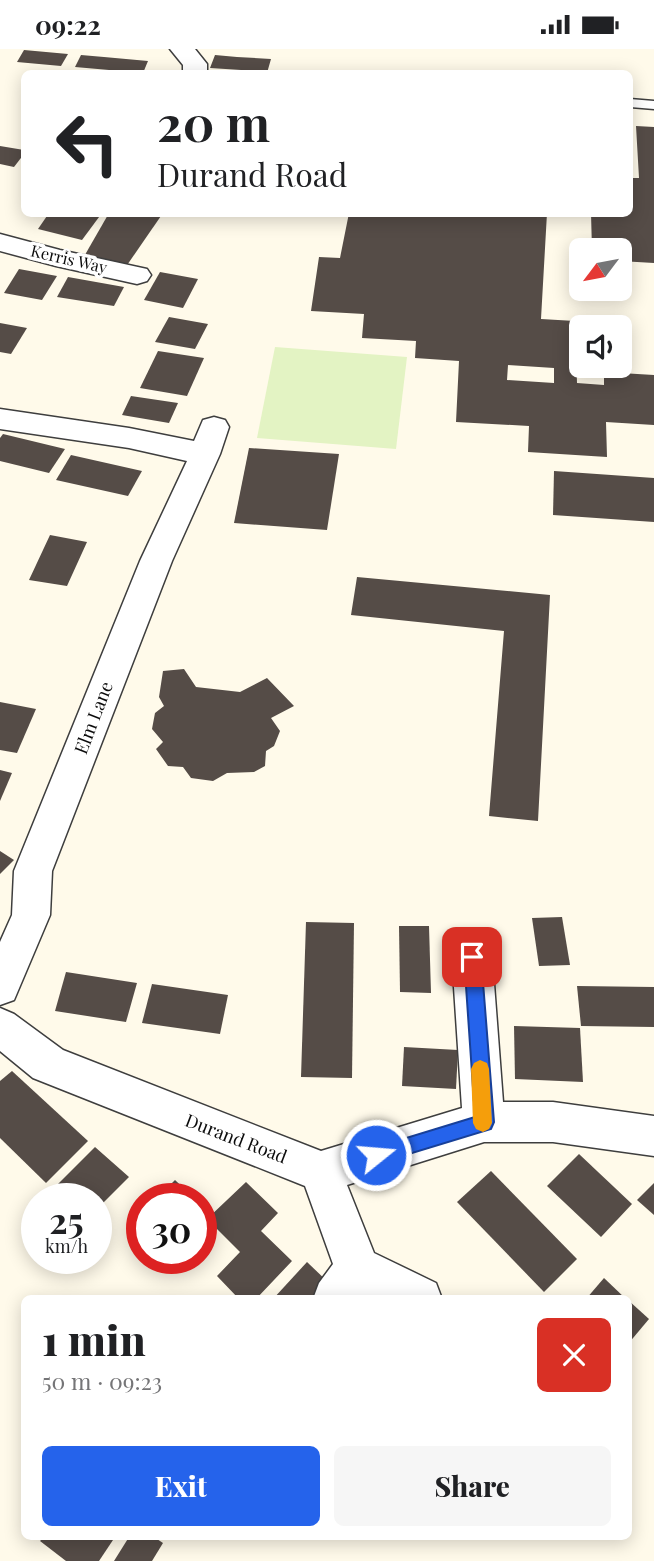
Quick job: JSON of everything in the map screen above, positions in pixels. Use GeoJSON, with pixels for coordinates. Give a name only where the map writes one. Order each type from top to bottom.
{"type":"FeatureCollection","features":[{"type":"Feature","properties":{"kind":"street"},"geometry":{"type":"LineString","coordinates":[[182,49],[195,64],[195,70]]}},
{"type":"Feature","properties":{"kind":"street","name":"Kerris Way"},"geometry":{"type":"LineString","coordinates":[[0,242],[56,258],[137,275]]}},
{"type":"Feature","properties":{"kind":"street","name":"Elm Lane"},"geometry":{"type":"LineString","coordinates":[[0,419],[129,438],[209,440],[156,561],[33,871],[31,915],[0,987]]}},
{"type":"Feature","properties":{"kind":"street"},"geometry":{"type":"LineString","coordinates":[[472,957],[484,1122]]}},
{"type":"Feature","properties":{"kind":"street","name":"Durand Road"},"geometry":{"type":"LineString","coordinates":[[0,1027],[48,1064],[321,1172]]}},
{"type":"Feature","properties":{"kind":"street"},"geometry":{"type":"LineString","coordinates":[[400,1295],[346,1284],[321,1172],[484,1122],[553,1122],[654,1136]]}},
{"type":"Feature","properties":{"kind":"lane"},"geometry":{"type":"LineString","coordinates":[[633,103],[654,105]]}},
{"type":"Feature","properties":{"kind":"green space"},"geometry":{"type":"Polygon","coordinates":[[[275,347],[407,357],[396,449],[257,438],[275,347]]]}},
{"type":"Feature","properties":{"kind":"building"},"geometry":{"type":"Polygon","coordinates":[[[24,50],[68,54],[61,66],[17,62],[24,50]]]}},
{"type":"Feature","properties":{"kind":"building"},"geometry":{"type":"Polygon","coordinates":[[[81,55],[148,61],[144,70],[75,67],[81,55]]]}},
{"type":"Feature","properties":{"kind":"building"},"geometry":{"type":"Polygon","coordinates":[[[215,55],[271,59],[268,70],[210,68],[215,55]]]}},
{"type":"Feature","properties":{"kind":"building"},"geometry":{"type":"Polygon","coordinates":[[[636,126],[654,127],[654,263],[632,262],[632,238],[592,238],[591,217],[633,217],[633,178],[639,178],[636,126]]]}},
{"type":"Feature","properties":{"kind":"building"},"geometry":{"type":"Polygon","coordinates":[[[0,146],[21,150],[21,158],[14,167],[0,164],[0,146]]]}},
{"type":"Feature","properties":{"kind":"building"},"geometry":{"type":"Polygon","coordinates":[[[46,217],[99,217],[82,240],[38,229],[46,217]]]}},
{"type":"Feature","properties":{"kind":"building"},"geometry":{"type":"Polygon","coordinates":[[[107,217],[160,217],[123,271],[82,260],[107,217]]]}},
{"type":"Feature","properties":{"kind":"building"},"geometry":{"type":"Polygon","coordinates":[[[348,217],[547,217],[541,319],[569,321],[569,378],[577,378],[577,383],[604,385],[604,378],[632,378],[632,374],[654,375],[654,425],[606,422],[607,457],[528,452],[529,426],[456,422],[459,361],[415,358],[416,341],[362,338],[364,314],[311,311],[319,257],[340,258],[348,217]],[[508,365],[507,380],[554,383],[554,368],[508,365]]]}},
{"type":"Feature","properties":{"kind":"building"},"geometry":{"type":"Polygon","coordinates":[[[19,269],[57,276],[42,300],[4,293],[19,269]]]}},
{"type":"Feature","properties":{"kind":"building"},"geometry":{"type":"Polygon","coordinates":[[[160,272],[198,279],[183,308],[144,300],[160,272]]]}},
{"type":"Feature","properties":{"kind":"building"},"geometry":{"type":"Polygon","coordinates":[[[68,277],[124,287],[114,306],[57,297],[68,277]]]}},
{"type":"Feature","properties":{"kind":"building"},"geometry":{"type":"Polygon","coordinates":[[[169,317],[208,324],[195,349],[155,342],[169,317]]]}},
{"type":"Feature","properties":{"kind":"building"},"geometry":{"type":"Polygon","coordinates":[[[0,323],[27,328],[11,354],[0,352],[0,323]]]}},
{"type":"Feature","properties":{"kind":"building"},"geometry":{"type":"Polygon","coordinates":[[[158,351],[204,358],[187,396],[140,388],[158,351]]]}},
{"type":"Feature","properties":{"kind":"building"},"geometry":{"type":"Polygon","coordinates":[[[131,396],[178,403],[169,423],[122,415],[131,396]]]}},
{"type":"Feature","properties":{"kind":"building"},"geometry":{"type":"Polygon","coordinates":[[[3,434],[65,449],[49,473],[0,461],[0,438],[3,434]]]}},
{"type":"Feature","properties":{"kind":"building"},"geometry":{"type":"Polygon","coordinates":[[[249,448],[339,454],[327,530],[234,523],[249,448]]]}},
{"type":"Feature","properties":{"kind":"building"},"geometry":{"type":"Polygon","coordinates":[[[71,455],[142,471],[128,496],[56,480],[71,455]]]}},
{"type":"Feature","properties":{"kind":"building"},"geometry":{"type":"Polygon","coordinates":[[[554,471],[654,478],[654,522],[553,515],[554,471]]]}},
{"type":"Feature","properties":{"kind":"building"},"geometry":{"type":"Polygon","coordinates":[[[50,535],[87,542],[67,586],[29,580],[50,535]]]}},
{"type":"Feature","properties":{"kind":"building"},"geometry":{"type":"Polygon","coordinates":[[[357,577],[550,595],[538,821],[489,816],[504,631],[351,615],[357,577]]]}},
{"type":"Feature","properties":{"kind":"building"},"geometry":{"type":"Polygon","coordinates":[[[184,669],[196,687],[240,692],[267,678],[294,706],[271,718],[280,731],[274,746],[266,751],[265,766],[254,772],[227,773],[213,781],[191,778],[183,767],[168,766],[156,749],[163,742],[152,729],[155,713],[164,706],[159,697],[163,671],[184,669]]]}},
{"type":"Feature","properties":{"kind":"building"},"geometry":{"type":"Polygon","coordinates":[[[0,702],[36,709],[17,753],[0,750],[0,702]]]}},
{"type":"Feature","properties":{"kind":"building"},"geometry":{"type":"Polygon","coordinates":[[[0,770],[12,773],[0,801],[0,770]]]}},
{"type":"Feature","properties":{"kind":"building"},"geometry":{"type":"Polygon","coordinates":[[[0,851],[14,860],[0,874],[0,851]]]}},
{"type":"Feature","properties":{"kind":"building"},"geometry":{"type":"Polygon","coordinates":[[[562,917],[570,965],[539,966],[532,918],[562,917]]]}},
{"type":"Feature","properties":{"kind":"building"},"geometry":{"type":"Polygon","coordinates":[[[306,922],[354,923],[352,1078],[301,1077],[306,922]]]}},
{"type":"Feature","properties":{"kind":"building"},"geometry":{"type":"Polygon","coordinates":[[[399,926],[429,926],[431,993],[400,992],[399,926]]]}},
{"type":"Feature","properties":{"kind":"building"},"geometry":{"type":"Polygon","coordinates":[[[66,972],[137,983],[126,1022],[55,1011],[66,972]]]}},
{"type":"Feature","properties":{"kind":"building"},"geometry":{"type":"Polygon","coordinates":[[[152,984],[228,995],[220,1034],[142,1023],[152,984]]]}},
{"type":"Feature","properties":{"kind":"building"},"geometry":{"type":"Polygon","coordinates":[[[577,986],[654,987],[654,1027],[581,1026],[577,986]]]}},
{"type":"Feature","properties":{"kind":"building"},"geometry":{"type":"Polygon","coordinates":[[[514,1026],[580,1028],[583,1082],[515,1079],[514,1026]]]}},
{"type":"Feature","properties":{"kind":"building"},"geometry":{"type":"Polygon","coordinates":[[[404,1047],[458,1050],[456,1089],[402,1086],[404,1047]]]}},
{"type":"Feature","properties":{"kind":"building"},"geometry":{"type":"Polygon","coordinates":[[[12,1071],[88,1141],[46,1183],[0,1138],[0,1081],[12,1071]]]}},
{"type":"Feature","properties":{"kind":"building"},"geometry":{"type":"Polygon","coordinates":[[[95,1147],[129,1177],[112,1194],[112,1183],[59,1183],[95,1147]]]}},
{"type":"Feature","properties":{"kind":"building"},"geometry":{"type":"Polygon","coordinates":[[[579,1154],[632,1204],[601,1237],[547,1186],[579,1154]]]}},
{"type":"Feature","properties":{"kind":"building"},"geometry":{"type":"Polygon","coordinates":[[[491,1171],[577,1259],[544,1292],[457,1202],[491,1171]]]}},
{"type":"Feature","properties":{"kind":"building"},"geometry":{"type":"Polygon","coordinates":[[[246,1182],[278,1213],[261,1231],[292,1261],[260,1295],[235,1295],[217,1276],[240,1252],[217,1229],[217,1210],[246,1182]]]}},
{"type":"Feature","properties":{"kind":"building"},"geometry":{"type":"Polygon","coordinates":[[[654,1183],[654,1215],[637,1200],[654,1183]]]}},
{"type":"Feature","properties":{"kind":"building"},"geometry":{"type":"Polygon","coordinates":[[[307,1262],[330,1284],[320,1295],[277,1295],[307,1262]]]}},
{"type":"Feature","properties":{"kind":"building"},"geometry":{"type":"Polygon","coordinates":[[[604,1278],[622,1295],[589,1295],[604,1278]]]}},
{"type":"Feature","properties":{"kind":"building"},"geometry":{"type":"Polygon","coordinates":[[[632,1304],[649,1319],[632,1339],[632,1304]]]}},
{"type":"Feature","properties":{"kind":"building"},"geometry":{"type":"Polygon","coordinates":[[[113,1540],[99,1561],[66,1561],[40,1541],[113,1540]]]}},
{"type":"Feature","properties":{"kind":"building"},"geometry":{"type":"Polygon","coordinates":[[[127,1540],[158,1540],[163,1543],[152,1561],[114,1561],[127,1540]]]}},
{"type":"Feature","properties":{"kind":"slow traffic"},"geometry":{"type":"LineString","coordinates":[[480,1069],[483,1123]]}},
{"type":"Feature","properties":{"kind":"route"},"geometry":{"type":"LineString","coordinates":[[376,1155],[484,1122],[472,957]]}}]}
